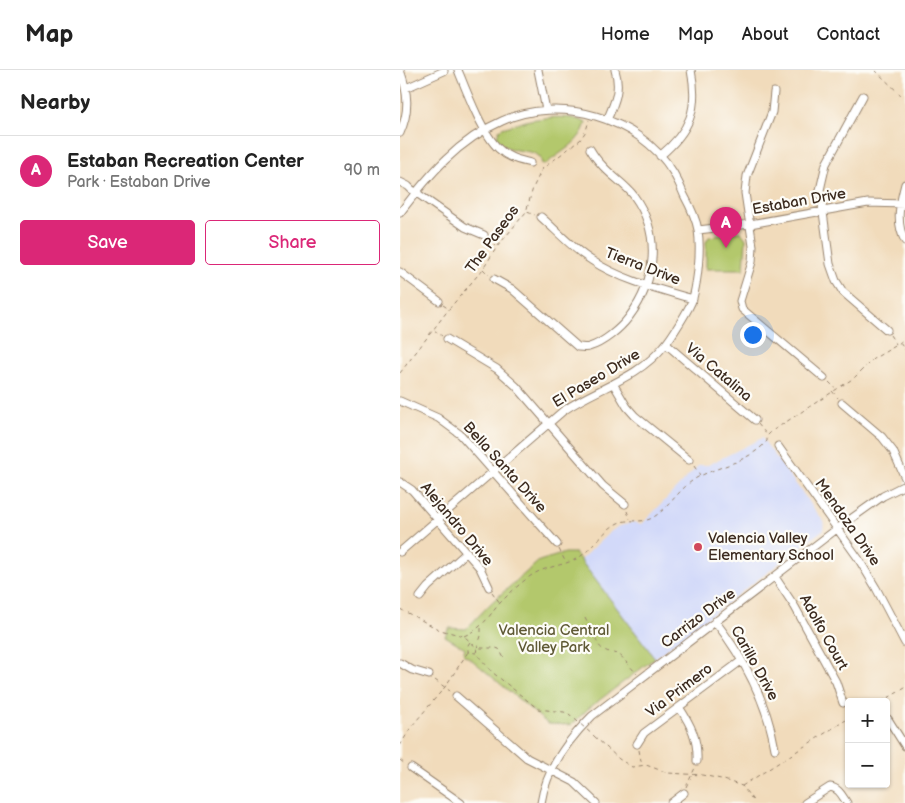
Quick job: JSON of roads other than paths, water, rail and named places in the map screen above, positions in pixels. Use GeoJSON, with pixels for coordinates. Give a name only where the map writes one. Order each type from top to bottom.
{"type":"FeatureCollection","features":[{"type":"Feature","properties":{"kind":"street"},"geometry":{"type":"LineString","coordinates":[[400,70],[407,97],[406,120],[400,133]]}},
{"type":"Feature","properties":{"kind":"street"},"geometry":{"type":"LineString","coordinates":[[458,70],[484,129],[498,149],[512,158],[530,163]]}},
{"type":"Feature","properties":{"kind":"street"},"geometry":{"type":"LineString","coordinates":[[538,70],[546,110]]}},
{"type":"Feature","properties":{"kind":"street"},"geometry":{"type":"LineString","coordinates":[[607,120],[616,98],[618,81],[615,70]]}},
{"type":"Feature","properties":{"kind":"street"},"geometry":{"type":"LineString","coordinates":[[660,156],[675,144],[686,127],[693,110],[694,90],[691,70]]}},
{"type":"Feature","properties":{"kind":"street"},"geometry":{"type":"LineString","coordinates":[[406,88],[444,71]]}},
{"type":"Feature","properties":{"kind":"street"},"geometry":{"type":"LineString","coordinates":[[774,92],[772,112],[747,176],[745,193],[753,246],[752,262],[740,301],[742,308],[824,378]]}},
{"type":"Feature","properties":{"kind":"street"},"geometry":{"type":"LineString","coordinates":[[862,96],[826,164],[820,190],[822,211],[830,264],[836,281],[843,292],[886,330]]}},
{"type":"Feature","properties":{"kind":"street","name":"El Paseo Drive"},"geometry":{"type":"LineString","coordinates":[[400,213],[412,190],[455,151],[484,129],[522,114],[546,110],[576,112],[607,120],[626,129],[646,143],[672,171],[690,206],[698,230],[698,265],[693,299],[666,344],[653,359],[636,373],[572,405],[400,552]]}},
{"type":"Feature","properties":{"kind":"street"},"geometry":{"type":"LineString","coordinates":[[494,278],[512,288],[578,347],[588,348],[624,323],[638,304],[650,276],[653,255],[651,237],[646,217],[634,197],[622,182],[600,164],[590,149]]}},
{"type":"Feature","properties":{"kind":"street"},"geometry":{"type":"LineString","coordinates":[[400,182],[465,227],[484,235]]}},
{"type":"Feature","properties":{"kind":"street"},"geometry":{"type":"LineString","coordinates":[[905,184],[899,221],[905,240]]}},
{"type":"Feature","properties":{"kind":"street"},"geometry":{"type":"LineString","coordinates":[[400,186],[412,190]]}},
{"type":"Feature","properties":{"kind":"street","name":"Estaban Drive"},"geometry":{"type":"LineString","coordinates":[[698,230],[750,224],[868,203],[902,204]]}},
{"type":"Feature","properties":{"kind":"street","name":"Tierra Drive"},"geometry":{"type":"LineString","coordinates":[[541,217],[589,259],[606,269],[646,285],[693,299]]}},
{"type":"Feature","properties":{"kind":"street"},"geometry":{"type":"LineString","coordinates":[[400,272],[439,301]]}},
{"type":"Feature","properties":{"kind":"street"},"geometry":{"type":"LineString","coordinates":[[447,339],[497,369],[516,386],[603,486],[625,504]]}},
{"type":"Feature","properties":{"kind":"street","name":"Via Catalina"},"geometry":{"type":"LineString","coordinates":[[666,344],[755,420]]}},
{"type":"Feature","properties":{"kind":"street"},"geometry":{"type":"LineString","coordinates":[[614,385],[620,397],[635,416],[689,460]]}},
{"type":"Feature","properties":{"kind":"street","name":"Bella Santa Drive"},"geometry":{"type":"LineString","coordinates":[[400,401],[438,418],[461,435],[557,544]]}},
{"type":"Feature","properties":{"kind":"street"},"geometry":{"type":"LineString","coordinates":[[842,403],[882,437],[892,451],[905,478]]}},
{"type":"Feature","properties":{"kind":"street","name":"Mendoza Drive"},"geometry":{"type":"LineString","coordinates":[[778,446],[838,528],[876,588],[905,643]]}},
{"type":"Feature","properties":{"kind":"street","name":"Alejandro Drive"},"geometry":{"type":"LineString","coordinates":[[400,482],[412,490],[467,552],[480,568],[489,587]]}},
{"type":"Feature","properties":{"kind":"street","name":"Carrizo Drive"},"geometry":{"type":"LineString","coordinates":[[541,803],[552,770],[561,753],[592,716],[838,528],[883,496],[905,485]]}},
{"type":"Feature","properties":{"kind":"street"},"geometry":{"type":"LineString","coordinates":[[420,597],[428,587],[467,552]]}},
{"type":"Feature","properties":{"kind":"street","name":"Adolfo Court"},"geometry":{"type":"LineString","coordinates":[[775,577],[792,601],[832,674],[843,704]]}},
{"type":"Feature","properties":{"kind":"street","name":"Carillo Drive"},"geometry":{"type":"LineString","coordinates":[[715,622],[730,641],[763,702],[771,727],[775,749]]}},
{"type":"Feature","properties":{"kind":"street","name":"Via Primero"},"geometry":{"type":"LineString","coordinates":[[637,744],[644,733],[741,661]]}},
{"type":"Feature","properties":{"kind":"street"},"geometry":{"type":"LineString","coordinates":[[400,663],[412,670],[429,675]]}},
{"type":"Feature","properties":{"kind":"street"},"geometry":{"type":"LineString","coordinates":[[456,696],[527,758],[574,782],[596,803]]}},
{"type":"Feature","properties":{"kind":"street"},"geometry":{"type":"LineString","coordinates":[[679,707],[695,735],[698,750],[697,760]]}},
{"type":"Feature","properties":{"kind":"street"},"geometry":{"type":"LineString","coordinates":[[890,722],[905,746]]}},
{"type":"Feature","properties":{"kind":"street"},"geometry":{"type":"LineString","coordinates":[[410,768],[461,803]]}},
{"type":"Feature","properties":{"kind":"street"},"geometry":{"type":"LineString","coordinates":[[805,803],[830,787],[839,791],[847,803]]}},
{"type":"Feature","properties":{"kind":"street"},"geometry":{"type":"LineString","coordinates":[[671,803],[684,792]]}},
{"type":"Feature","properties":{"kind":"place","name":"Estaban Recreation Center"},"geometry":{"type":"Point","coordinates":[726,248]}},
{"type":"Feature","properties":{"kind":"place","name":"Valencia Valley Elementary School"},"geometry":{"type":"Point","coordinates":[698,547]}},
{"type":"Feature","properties":{"kind":"park label","name":"Valencia Central Valley Park"},"geometry":{"type":"Point","coordinates":[554,638]}}]}
